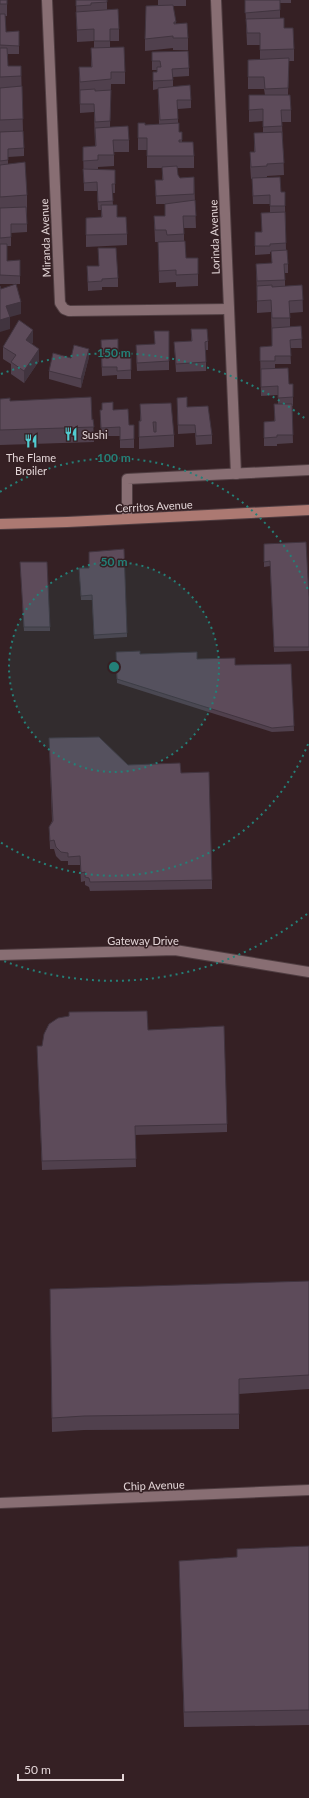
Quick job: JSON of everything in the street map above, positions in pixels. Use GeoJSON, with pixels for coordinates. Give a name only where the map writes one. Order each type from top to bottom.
{"type":"FeatureCollection","features":[{"type":"Feature","properties":{"kind":"main road","name":"Cerritos Avenue"},"geometry":{"type":"LineString","coordinates":[[0,524],[309,510]]}},
{"type":"Feature","properties":{"kind":"street","name":"Miranda Avenue"},"geometry":{"type":"LineString","coordinates":[[47,0],[60,303],[64,308],[70,311],[229,309]]}},
{"type":"Feature","properties":{"kind":"street","name":"Lorinda Avenue"},"geometry":{"type":"LineString","coordinates":[[216,0],[236,474]]}},
{"type":"Feature","properties":{"kind":"street"},"geometry":{"type":"LineString","coordinates":[[127,519],[127,479],[309,470]]}},
{"type":"Feature","properties":{"kind":"street","name":"Gateway Drive"},"geometry":{"type":"LineString","coordinates":[[0,956],[175,950],[309,972]]}},
{"type":"Feature","properties":{"kind":"street","name":"Chip Avenue"},"geometry":{"type":"LineString","coordinates":[[0,1503],[309,1490]]}},
{"type":"Feature","properties":{"kind":"building"},"geometry":{"type":"Polygon","coordinates":[[[0,0],[7,0],[7,4],[0,4],[0,0]]]}},
{"type":"Feature","properties":{"kind":"building"},"geometry":{"type":"Polygon","coordinates":[[[76,0],[107,0],[107,2],[76,6],[76,0]]]}},
{"type":"Feature","properties":{"kind":"building"},"geometry":{"type":"Polygon","coordinates":[[[245,0],[280,0],[280,10],[245,13],[245,0]]]}},
{"type":"Feature","properties":{"kind":"building"},"geometry":{"type":"Polygon","coordinates":[[[173,5],[176,22],[174,22],[174,24],[187,23],[188,38],[173,38],[173,36],[145,39],[146,6],[173,5]]]}},
{"type":"Feature","properties":{"kind":"building"},"geometry":{"type":"Polygon","coordinates":[[[118,9],[119,29],[110,29],[110,41],[94,41],[94,29],[77,30],[76,12],[118,9]]]}},
{"type":"Feature","properties":{"kind":"building"},"geometry":{"type":"Polygon","coordinates":[[[0,14],[5,14],[6,32],[19,31],[19,46],[0,45],[0,14]]]}},
{"type":"Feature","properties":{"kind":"building"},"geometry":{"type":"Polygon","coordinates":[[[284,18],[284,28],[293,28],[294,49],[260,50],[260,33],[247,33],[246,19],[284,18]]]}},
{"type":"Feature","properties":{"kind":"building"},"geometry":{"type":"Polygon","coordinates":[[[124,47],[125,72],[111,72],[111,79],[80,82],[79,67],[92,67],[91,48],[124,47]]]}},
{"type":"Feature","properties":{"kind":"building"},"geometry":{"type":"Polygon","coordinates":[[[0,48],[7,48],[8,66],[21,66],[21,76],[0,77],[0,48]]]}},
{"type":"Feature","properties":{"kind":"building"},"geometry":{"type":"Polygon","coordinates":[[[188,51],[189,68],[172,69],[173,80],[153,81],[153,72],[157,72],[157,67],[161,67],[160,61],[152,61],[152,52],[188,51]]]}},
{"type":"Feature","properties":{"kind":"building"},"geometry":{"type":"Polygon","coordinates":[[[289,58],[288,88],[265,89],[264,77],[248,77],[248,60],[289,58]]]}},
{"type":"Feature","properties":{"kind":"building"},"geometry":{"type":"Polygon","coordinates":[[[190,85],[191,100],[177,100],[178,119],[160,120],[158,88],[190,85]]]}},
{"type":"Feature","properties":{"kind":"building"},"geometry":{"type":"Polygon","coordinates":[[[22,86],[23,119],[0,120],[0,88],[22,86]]]}},
{"type":"Feature","properties":{"kind":"building"},"geometry":{"type":"Polygon","coordinates":[[[95,89],[95,91],[111,90],[110,121],[95,122],[94,104],[80,104],[80,90],[95,89]]]}},
{"type":"Feature","properties":{"kind":"building"},"geometry":{"type":"Polygon","coordinates":[[[249,95],[290,95],[291,110],[281,110],[282,126],[263,127],[263,109],[249,110],[249,95]]]}},
{"type":"Feature","properties":{"kind":"building"},"geometry":{"type":"Polygon","coordinates":[[[138,123],[145,123],[145,125],[179,123],[179,132],[182,132],[182,140],[179,140],[179,142],[193,142],[194,156],[147,156],[147,138],[138,138],[138,123]]]}},
{"type":"Feature","properties":{"kind":"building"},"geometry":{"type":"Polygon","coordinates":[[[128,126],[129,140],[113,140],[114,155],[98,155],[98,160],[83,161],[83,147],[96,146],[95,128],[128,126]]]}},
{"type":"Feature","properties":{"kind":"building"},"geometry":{"type":"Polygon","coordinates":[[[23,131],[24,148],[8,149],[8,160],[0,161],[0,132],[23,131]]]}},
{"type":"Feature","properties":{"kind":"building"},"geometry":{"type":"Polygon","coordinates":[[[282,132],[284,163],[251,167],[250,152],[255,152],[254,133],[282,132]]]}},
{"type":"Feature","properties":{"kind":"building"},"geometry":{"type":"Polygon","coordinates":[[[25,162],[27,195],[0,197],[0,165],[25,162]]]}},
{"type":"Feature","properties":{"kind":"building"},"geometry":{"type":"Polygon","coordinates":[[[177,166],[178,175],[180,178],[194,177],[194,194],[156,196],[155,180],[163,180],[162,167],[177,166]]]}},
{"type":"Feature","properties":{"kind":"building"},"geometry":{"type":"Polygon","coordinates":[[[83,169],[115,170],[115,184],[112,184],[113,201],[98,202],[97,182],[84,183],[83,169]]]}},
{"type":"Feature","properties":{"kind":"building"},"geometry":{"type":"Polygon","coordinates":[[[280,177],[281,192],[285,192],[285,206],[270,206],[270,195],[253,196],[252,178],[280,177]]]}},
{"type":"Feature","properties":{"kind":"building"},"geometry":{"type":"Polygon","coordinates":[[[195,200],[196,216],[183,216],[184,234],[167,235],[166,230],[155,230],[154,216],[165,216],[165,204],[195,200]]]}},
{"type":"Feature","properties":{"kind":"building"},"geometry":{"type":"Polygon","coordinates":[[[101,205],[117,205],[117,217],[126,217],[127,234],[86,235],[86,218],[102,217],[101,205]]]}},
{"type":"Feature","properties":{"kind":"building"},"geometry":{"type":"Polygon","coordinates":[[[26,207],[27,224],[11,224],[11,237],[0,238],[0,208],[26,207]]]}},
{"type":"Feature","properties":{"kind":"building"},"geometry":{"type":"Polygon","coordinates":[[[285,212],[286,243],[270,244],[270,246],[255,246],[255,232],[262,232],[261,213],[285,212]]]}},
{"type":"Feature","properties":{"kind":"building"},"geometry":{"type":"Polygon","coordinates":[[[185,241],[186,258],[198,258],[198,274],[176,275],[176,270],[159,271],[158,242],[185,241]]]}},
{"type":"Feature","properties":{"kind":"building"},"geometry":{"type":"Polygon","coordinates":[[[0,244],[7,244],[7,261],[20,260],[20,276],[0,275],[0,244]]]}},
{"type":"Feature","properties":{"kind":"building"},"geometry":{"type":"Polygon","coordinates":[[[98,248],[116,248],[118,278],[88,282],[87,266],[99,266],[98,248]]]}},
{"type":"Feature","properties":{"kind":"building"},"geometry":{"type":"Polygon","coordinates":[[[287,250],[288,264],[284,264],[285,280],[257,281],[256,264],[272,263],[271,251],[287,250]]]}},
{"type":"Feature","properties":{"kind":"building"},"geometry":{"type":"Polygon","coordinates":[[[16,284],[21,302],[6,306],[10,317],[0,320],[0,286],[1,289],[16,284]]]}},
{"type":"Feature","properties":{"kind":"building"},"geometry":{"type":"Polygon","coordinates":[[[272,285],[272,287],[302,285],[303,300],[289,301],[290,318],[272,318],[271,300],[257,301],[257,286],[272,285]]]}},
{"type":"Feature","properties":{"kind":"building"},"geometry":{"type":"Polygon","coordinates":[[[19,320],[33,330],[26,340],[39,349],[24,371],[11,362],[16,355],[3,347],[19,320]]]}},
{"type":"Feature","properties":{"kind":"building"},"geometry":{"type":"Polygon","coordinates":[[[301,326],[302,339],[290,340],[291,356],[275,356],[275,361],[260,361],[260,347],[272,346],[272,328],[301,326]]]}},
{"type":"Feature","properties":{"kind":"building"},"geometry":{"type":"Polygon","coordinates":[[[191,329],[207,329],[208,341],[205,342],[206,362],[176,364],[174,342],[192,341],[191,329]]]}},
{"type":"Feature","properties":{"kind":"building"},"geometry":{"type":"Polygon","coordinates":[[[154,331],[169,331],[169,361],[137,363],[136,345],[155,344],[154,331]]]}},
{"type":"Feature","properties":{"kind":"building"},"geometry":{"type":"Polygon","coordinates":[[[118,339],[118,355],[131,355],[131,370],[117,371],[117,367],[102,367],[101,340],[118,339]]]}},
{"type":"Feature","properties":{"kind":"building"},"geometry":{"type":"Polygon","coordinates":[[[74,345],[89,349],[81,379],[49,371],[53,353],[71,358],[74,345]]]}},
{"type":"Feature","properties":{"kind":"building"},"geometry":{"type":"Polygon","coordinates":[[[288,368],[289,384],[293,384],[293,397],[278,398],[278,386],[261,387],[261,369],[288,368]]]}},
{"type":"Feature","properties":{"kind":"building"},"geometry":{"type":"Polygon","coordinates":[[[91,397],[92,420],[93,419],[94,427],[0,430],[0,399],[10,398],[10,401],[91,397]]]}},
{"type":"Feature","properties":{"kind":"building"},"geometry":{"type":"Polygon","coordinates":[[[187,397],[187,407],[208,406],[212,435],[196,436],[195,425],[178,425],[177,398],[187,397]]]}},
{"type":"Feature","properties":{"kind":"building"},"geometry":{"type":"Polygon","coordinates":[[[113,402],[113,410],[128,409],[129,425],[134,425],[134,439],[120,440],[120,427],[101,428],[100,410],[102,410],[102,403],[113,402]]]}},
{"type":"Feature","properties":{"kind":"building"},"geometry":{"type":"Polygon","coordinates":[[[171,403],[174,435],[139,437],[139,421],[141,421],[140,404],[171,403]],[[153,422],[154,432],[156,432],[156,422],[153,422]]]}},
{"type":"Feature","properties":{"kind":"building"},"geometry":{"type":"Polygon","coordinates":[[[274,404],[292,404],[293,435],[277,435],[277,437],[264,438],[264,422],[275,421],[274,404]]]}},
{"type":"Feature","properties":{"kind":"building"},"geometry":{"type":"Polygon","coordinates":[[[306,542],[309,597],[309,647],[274,647],[270,561],[264,562],[264,544],[306,542]]]}},
{"type":"Feature","properties":{"kind":"building"},"geometry":{"type":"Polygon","coordinates":[[[124,549],[127,633],[94,635],[92,595],[81,596],[79,568],[89,568],[89,552],[124,549]]]}},
{"type":"Feature","properties":{"kind":"building"},"geometry":{"type":"Polygon","coordinates":[[[20,562],[47,562],[50,627],[24,627],[20,562]]]}},
{"type":"Feature","properties":{"kind":"building"},"geometry":{"type":"Polygon","coordinates":[[[140,651],[140,654],[197,652],[197,659],[235,658],[235,665],[291,664],[294,726],[272,728],[117,679],[116,652],[140,651]]]}},
{"type":"Feature","properties":{"kind":"building"},"geometry":{"type":"Polygon","coordinates":[[[99,737],[128,765],[180,763],[181,773],[209,772],[212,880],[90,882],[89,878],[85,877],[85,872],[81,873],[80,856],[68,857],[68,853],[61,852],[56,847],[54,840],[50,841],[49,827],[53,821],[49,738],[99,737]]]}},
{"type":"Feature","properties":{"kind":"building"},"geometry":{"type":"Polygon","coordinates":[[[147,1011],[148,1030],[224,1026],[227,1124],[135,1126],[136,1159],[42,1161],[37,1046],[42,1046],[44,1034],[49,1024],[58,1018],[69,1016],[69,1012],[147,1011]]]}},
{"type":"Feature","properties":{"kind":"building"},"geometry":{"type":"Polygon","coordinates":[[[309,1281],[309,1375],[239,1379],[239,1414],[84,1416],[52,1418],[50,1289],[309,1281]]]}},
{"type":"Feature","properties":{"kind":"building"},"geometry":{"type":"Polygon","coordinates":[[[309,1546],[309,1710],[184,1712],[179,1561],[237,1557],[237,1549],[309,1546]]]}},
{"type":"Feature","properties":{"kind":"place","name":"Sushi"},"geometry":{"type":"Point","coordinates":[71,434]}},
{"type":"Feature","properties":{"kind":"place","name":"The Flame Broiler"},"geometry":{"type":"Point","coordinates":[31,441]}}]}
